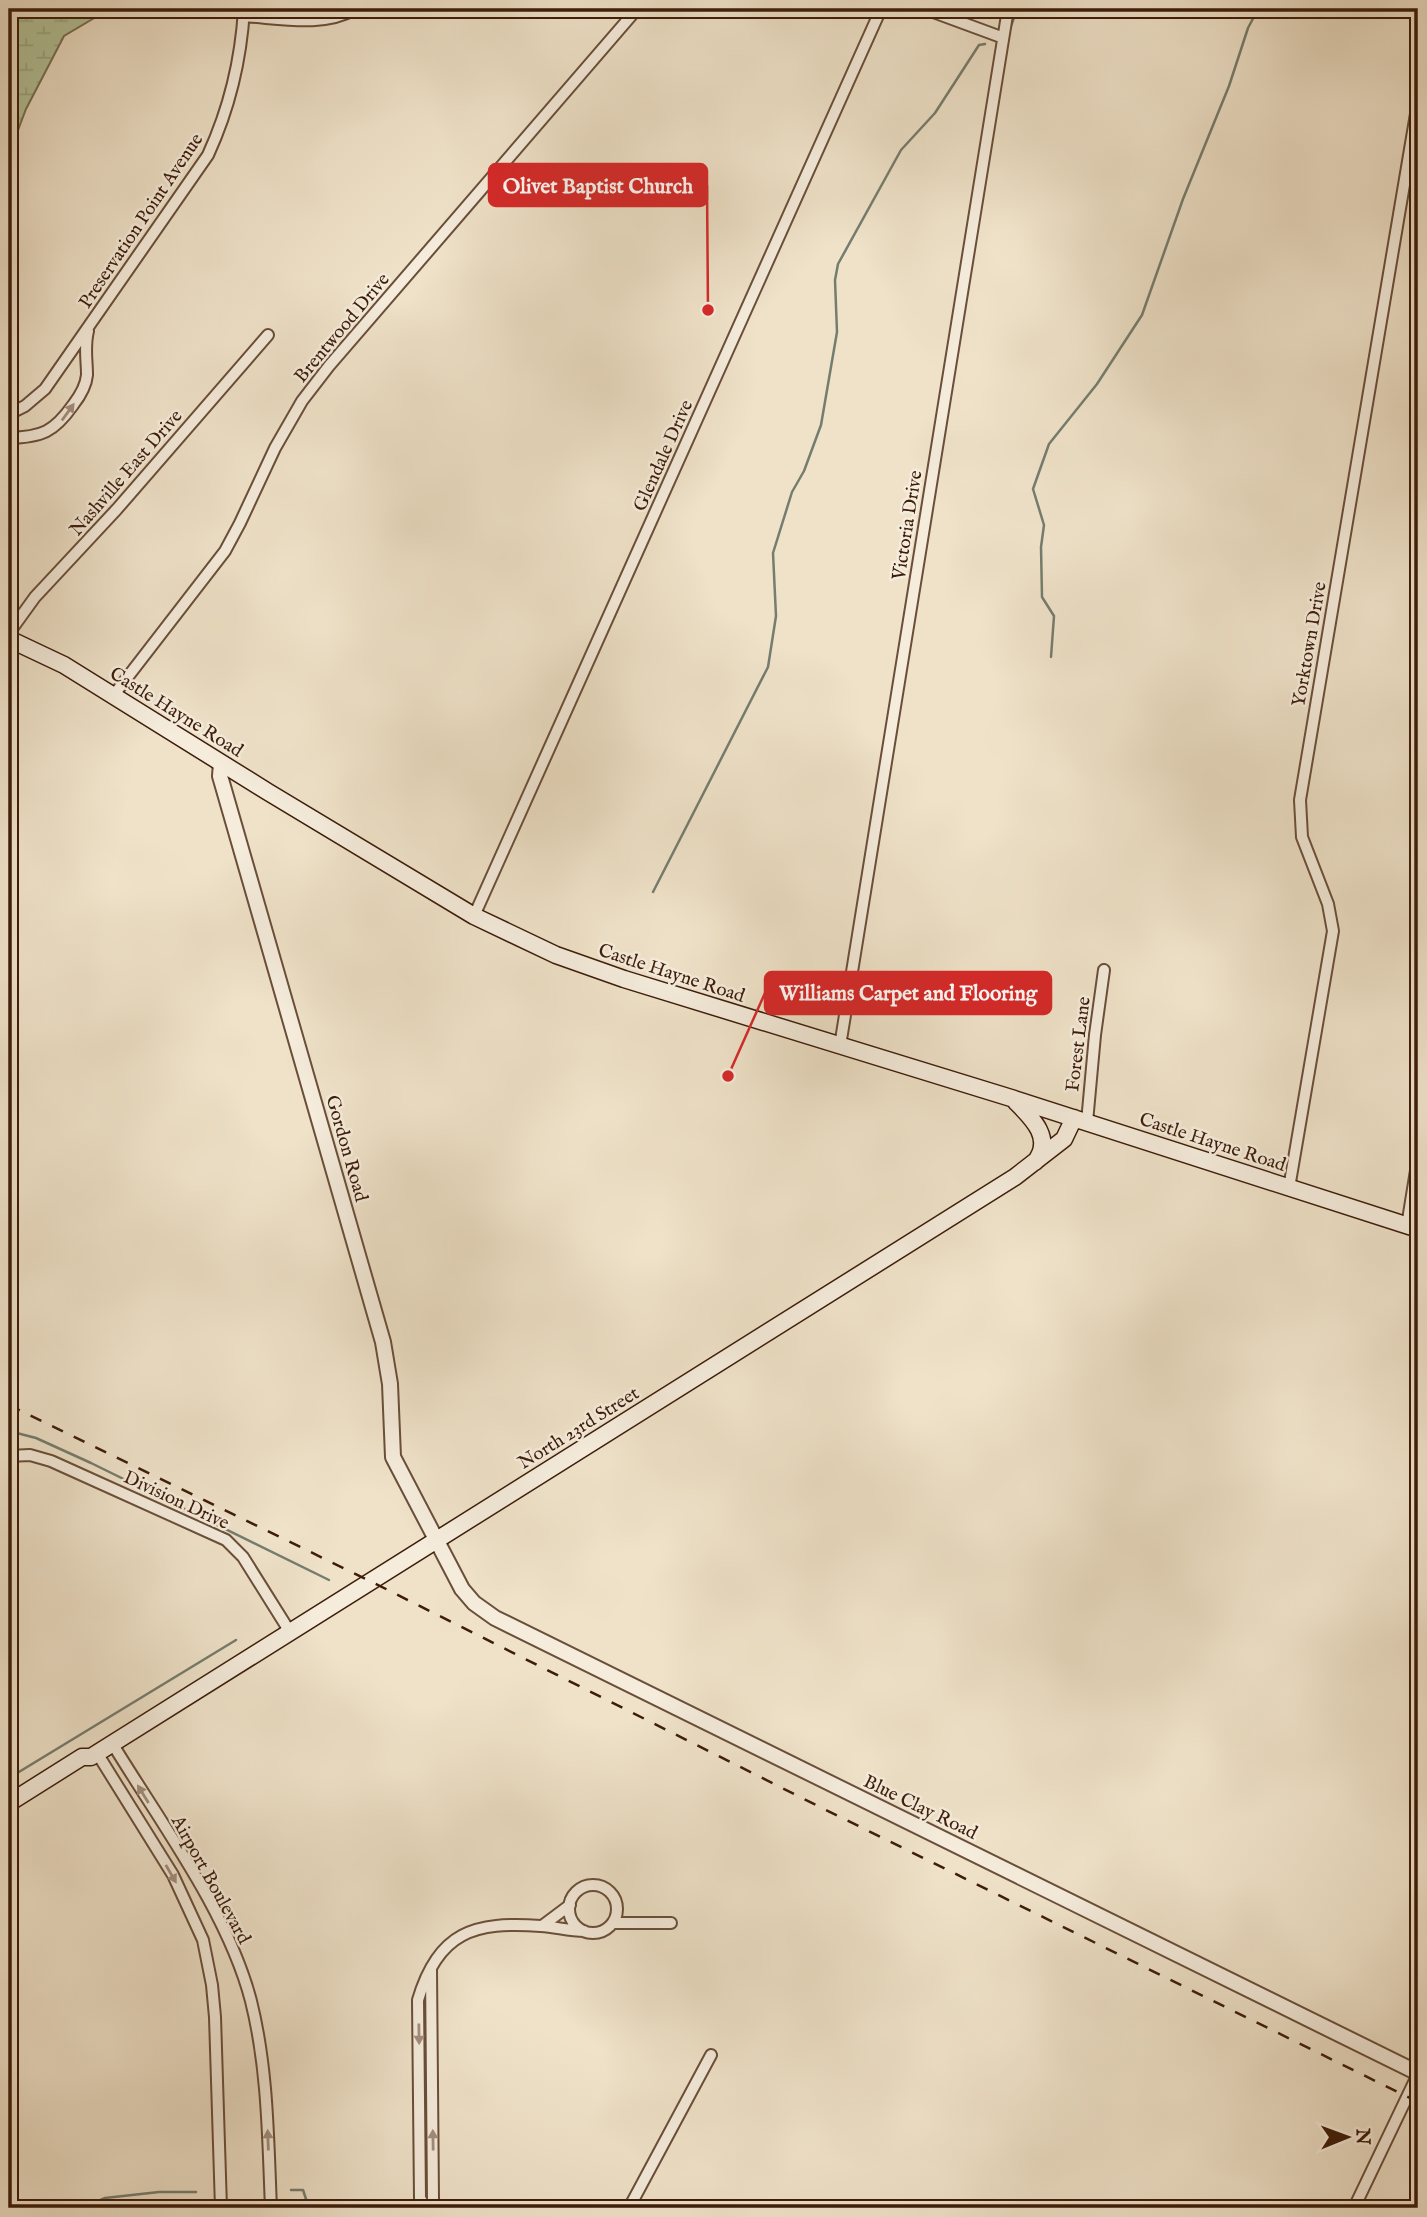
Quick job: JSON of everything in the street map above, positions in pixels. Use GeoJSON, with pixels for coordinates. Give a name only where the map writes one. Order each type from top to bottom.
{"type":"FeatureCollection","features":[{"type":"Feature","properties":{"kind":"main road","name":"Castle Hayne Road"},"geometry":{"type":"LineString","coordinates":[[9,639],[64,665],[474,916],[523,941],[581,965],[1011,1098],[1413,1227]]}},
{"type":"Feature","properties":{"kind":"main road"},"geometry":{"type":"LineString","coordinates":[[1011,1098],[1033,1118],[1042,1137],[1040,1156],[1032,1165]]}},
{"type":"Feature","properties":{"kind":"main road","name":"North 23rd Street"},"geometry":{"type":"LineString","coordinates":[[9,1815],[87,1766],[94,1755],[112,1743],[1032,1165],[1064,1139],[1080,1120]]}},
{"type":"Feature","properties":{"kind":"main road","name":"North 23rd Street"},"geometry":{"type":"LineString","coordinates":[[9,1803],[82,1757],[94,1755]]}},
{"type":"Feature","properties":{"kind":"street"},"geometry":{"type":"LineString","coordinates":[[244,12],[308,20],[355,9]]}},
{"type":"Feature","properties":{"kind":"street","name":"Brentwood Drive"},"geometry":{"type":"LineString","coordinates":[[113,696],[225,551],[275,447],[302,401],[637,9]]}},
{"type":"Feature","properties":{"kind":"street","name":"Glendale Drive"},"geometry":{"type":"LineString","coordinates":[[474,916],[881,9]]}},
{"type":"Feature","properties":{"kind":"street"},"geometry":{"type":"LineString","coordinates":[[925,9],[1001,37]]}},
{"type":"Feature","properties":{"kind":"street","name":"Victoria Drive"},"geometry":{"type":"LineString","coordinates":[[840,1046],[1001,37],[1008,9]]}},
{"type":"Feature","properties":{"kind":"street","name":"Preservation Point Avenue"},"geometry":{"type":"LineString","coordinates":[[9,414],[25,406],[45,389],[208,155],[235,85],[244,12]]}},
{"type":"Feature","properties":{"kind":"street","name":"Yorktown Drive"},"geometry":{"type":"LineString","coordinates":[[1289,1188],[1333,932],[1328,904],[1302,837],[1300,800],[1418,102]]}},
{"type":"Feature","properties":{"kind":"street","name":"Preservation Point Avenue"},"geometry":{"type":"LineString","coordinates":[[9,439],[33,437],[59,424],[78,399],[87,376],[85,344],[89,328]]}},
{"type":"Feature","properties":{"kind":"street","name":"Nashville East Drive"},"geometry":{"type":"LineString","coordinates":[[9,633],[35,597],[117,509],[268,335]]}},
{"type":"Feature","properties":{"kind":"street","name":"Gordon Road"},"geometry":{"type":"LineString","coordinates":[[221,763],[220,776],[383,1342],[390,1384],[393,1457],[437,1540]]}},
{"type":"Feature","properties":{"kind":"street","name":"Forest Lane"},"geometry":{"type":"LineString","coordinates":[[1080,1120],[1104,970]]}},
{"type":"Feature","properties":{"kind":"street"},"geometry":{"type":"LineString","coordinates":[[1413,1227],[1418,1158]]}},
{"type":"Feature","properties":{"kind":"street","name":"Division Drive"},"geometry":{"type":"LineString","coordinates":[[9,1456],[30,1455],[51,1461],[226,1540],[243,1557],[290,1632]]}},
{"type":"Feature","properties":{"kind":"street","name":"Blue Clay Road"},"geometry":{"type":"LineString","coordinates":[[437,1540],[467,1596],[495,1618],[1418,2073]]}},
{"type":"Feature","properties":{"kind":"street","name":"Airport Boulevard"},"geometry":{"type":"LineString","coordinates":[[112,1743],[206,1895],[243,1978],[257,2027],[262,2064],[271,2208]]}},
{"type":"Feature","properties":{"kind":"street","name":"Airport Boulevard"},"geometry":{"type":"LineString","coordinates":[[94,1755],[173,1875],[203,1940],[214,2007],[221,2208]]}},
{"type":"Feature","properties":{"kind":"street"},"geometry":{"type":"LineString","coordinates":[[584,1931],[572,1920],[570,1905],[572,1897],[583,1887],[598,1885],[612,1893],[618,1907],[613,1923]]}},
{"type":"Feature","properties":{"kind":"street"},"geometry":{"type":"LineString","coordinates":[[541,1926],[570,1905]]}},
{"type":"Feature","properties":{"kind":"street"},"geometry":{"type":"LineString","coordinates":[[428,2208],[433,2199],[431,1968],[439,1953],[453,1940],[474,1930],[492,1927],[541,1926],[600,1932],[613,1923],[671,1923]]}},
{"type":"Feature","properties":{"kind":"street"},"geometry":{"type":"LineString","coordinates":[[629,2208],[711,2056]]}},
{"type":"Feature","properties":{"kind":"street"},"geometry":{"type":"LineString","coordinates":[[1353,2208],[1418,2073]]}},
{"type":"Feature","properties":{"kind":"green space"},"geometry":{"type":"Polygon","coordinates":[[[9,9],[101,9],[101,14],[64,36],[26,109],[9,154],[9,9]]]}},
{"type":"Feature","properties":{"kind":"waterway"},"geometry":{"type":"LineString","coordinates":[[1010,29],[1017,9]]}},
{"type":"Feature","properties":{"kind":"waterway"},"geometry":{"type":"LineString","coordinates":[[1051,657],[1054,616],[1042,597],[1041,547],[1044,525],[1033,489],[1049,444],[1097,384],[1142,315],[1183,199],[1229,86],[1248,28],[1258,9]]}},
{"type":"Feature","properties":{"kind":"waterway"},"geometry":{"type":"LineString","coordinates":[[653,892],[768,667],[776,616],[773,553],[792,492],[804,471],[821,425],[837,332],[835,280],[838,264],[901,150],[935,113],[979,45],[985,44]]}},
{"type":"Feature","properties":{"kind":"waterway"},"geometry":{"type":"LineString","coordinates":[[9,1431],[36,1438],[91,1463],[329,1580]]}},
{"type":"Feature","properties":{"kind":"waterway"},"geometry":{"type":"LineString","coordinates":[[9,1778],[236,1640]]}},
{"type":"Feature","properties":{"kind":"waterway"},"geometry":{"type":"LineString","coordinates":[[291,2190],[303,2190],[309,2208]]}},
{"type":"Feature","properties":{"kind":"waterway"},"geometry":{"type":"LineString","coordinates":[[83,2208],[105,2198],[159,2192],[196,2192]]}},
{"type":"Feature","properties":{"kind":"railway"},"geometry":{"type":"LineString","coordinates":[[9,1405],[370,1581],[1418,2102]]}},
{"type":"Feature","properties":{"kind":"place","name":"Olivet Baptist Church"},"geometry":{"type":"Point","coordinates":[708,310]}},
{"type":"Feature","properties":{"kind":"place","name":"Williams Carpet and Flooring"},"geometry":{"type":"Point","coordinates":[728,1076]}}]}
